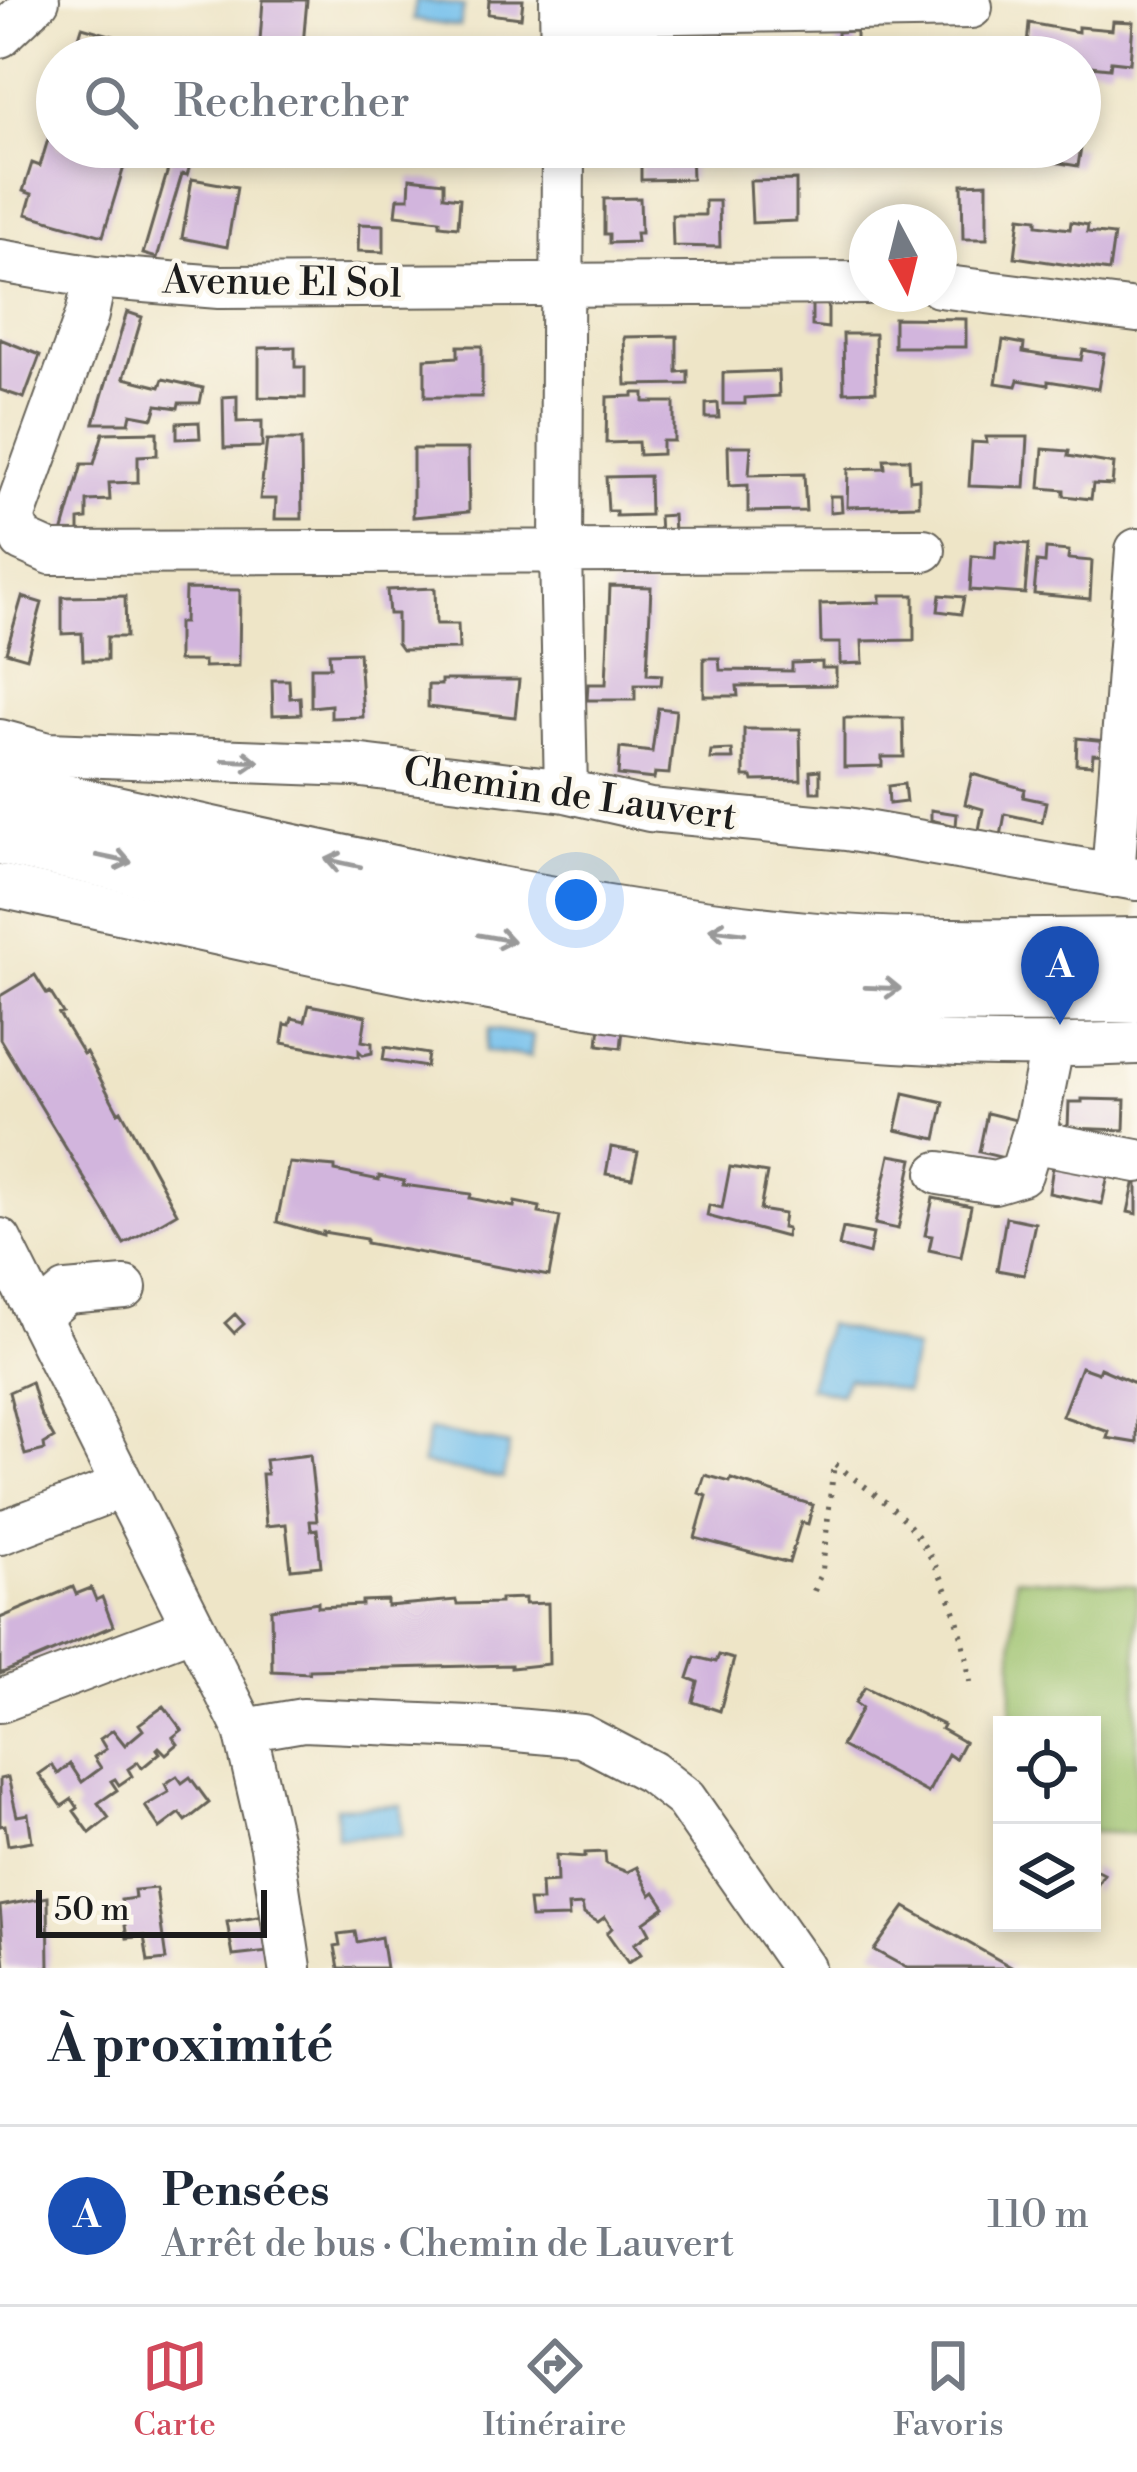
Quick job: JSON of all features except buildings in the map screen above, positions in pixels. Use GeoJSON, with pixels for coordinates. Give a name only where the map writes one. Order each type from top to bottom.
{"type":"FeatureCollection","features":[{"type":"Feature","properties":{"kind":"highway"},"geometry":{"type":"LineString","coordinates":[[0,791],[612,916],[819,943],[1000,950],[1137,948]]}},
{"type":"Feature","properties":{"kind":"highway"},"geometry":{"type":"LineString","coordinates":[[0,834],[394,919],[606,958],[819,986],[1137,992]]}},
{"type":"Feature","properties":{"kind":"street"},"geometry":{"type":"LineString","coordinates":[[0,36],[38,0]]}},
{"type":"Feature","properties":{"kind":"street"},"geometry":{"type":"LineString","coordinates":[[561,7],[970,7]]}},
{"type":"Feature","properties":{"kind":"street"},"geometry":{"type":"LineString","coordinates":[[563,168],[560,553],[566,791]]}},
{"type":"Feature","properties":{"kind":"street","name":"Avenue El Sol"},"geometry":{"type":"LineString","coordinates":[[0,261],[95,277],[219,286],[849,283]]}},
{"type":"Feature","properties":{"kind":"street"},"geometry":{"type":"LineString","coordinates":[[95,277],[88,315],[13,519],[22,540],[51,553],[924,550]]}},
{"type":"Feature","properties":{"kind":"street"},"geometry":{"type":"LineString","coordinates":[[957,288],[1137,311]]}},
{"type":"Feature","properties":{"kind":"street"},"geometry":{"type":"LineString","coordinates":[[1125,878],[1137,550]]}},
{"type":"Feature","properties":{"kind":"street","name":"Chemin de Lauvert"},"geometry":{"type":"LineString","coordinates":[[0,740],[48,754],[354,765],[566,791],[650,811],[848,830],[1125,878]]}},
{"type":"Feature","properties":{"kind":"street"},"geometry":{"type":"LineString","coordinates":[[0,886],[394,971],[626,1013],[818,1036],[1052,1047],[1137,1043]]}},
{"type":"Feature","properties":{"kind":"street"},"geometry":{"type":"LineString","coordinates":[[939,1173],[994,1182],[1021,1174],[1052,1047]]}},
{"type":"Feature","properties":{"kind":"street"},"geometry":{"type":"LineString","coordinates":[[1031,1141],[1137,1161]]}},
{"type":"Feature","properties":{"kind":"street"},"geometry":{"type":"LineString","coordinates":[[0,1240],[244,1730],[272,1846],[290,1968]]}},
{"type":"Feature","properties":{"kind":"street"},"geometry":{"type":"LineString","coordinates":[[38,1317],[66,1293],[125,1288]]}},
{"type":"Feature","properties":{"kind":"street"},"geometry":{"type":"LineString","coordinates":[[0,1533],[121,1486]]}},
{"type":"Feature","properties":{"kind":"street"},"geometry":{"type":"LineString","coordinates":[[0,1701],[193,1628]]}},
{"type":"Feature","properties":{"kind":"street"},"geometry":{"type":"LineString","coordinates":[[244,1730],[303,1720],[582,1736],[651,1772],[685,1799],[802,1968]]}},
{"type":"Feature","properties":{"kind":"path"},"geometry":{"type":"LineString","coordinates":[[814,1591],[822,1570],[833,1463],[907,1523],[944,1584],[967,1656],[970,1682]]}},
{"type":"Feature","properties":{"kind":"green space"},"geometry":{"type":"Polygon","coordinates":[[[1015,1578],[1137,1586],[1137,1834],[1101,1832],[1101,1716],[1011,1716],[1015,1578]]]}},
{"type":"Feature","properties":{"kind":"water"},"geometry":{"type":"Polygon","coordinates":[[[416,0],[464,6],[460,27],[413,20],[416,0]]]}},
{"type":"Feature","properties":{"kind":"water"},"geometry":{"type":"Polygon","coordinates":[[[489,1029],[533,1036],[530,1057],[485,1051],[489,1029]]]}},
{"type":"Feature","properties":{"kind":"water"},"geometry":{"type":"Polygon","coordinates":[[[827,1324],[915,1349],[905,1392],[848,1378],[840,1394],[809,1387],[827,1324]]]}},
{"type":"Feature","properties":{"kind":"water"},"geometry":{"type":"Polygon","coordinates":[[[429,1430],[509,1445],[503,1479],[422,1464],[429,1430]]]}},
{"type":"Feature","properties":{"kind":"water"},"geometry":{"type":"Polygon","coordinates":[[[401,1805],[402,1835],[337,1837],[336,1807],[401,1805]]]}},
{"type":"Feature","properties":{"kind":"place","name":"Pensées"},"geometry":{"type":"Point","coordinates":[1060,1025]}}]}
